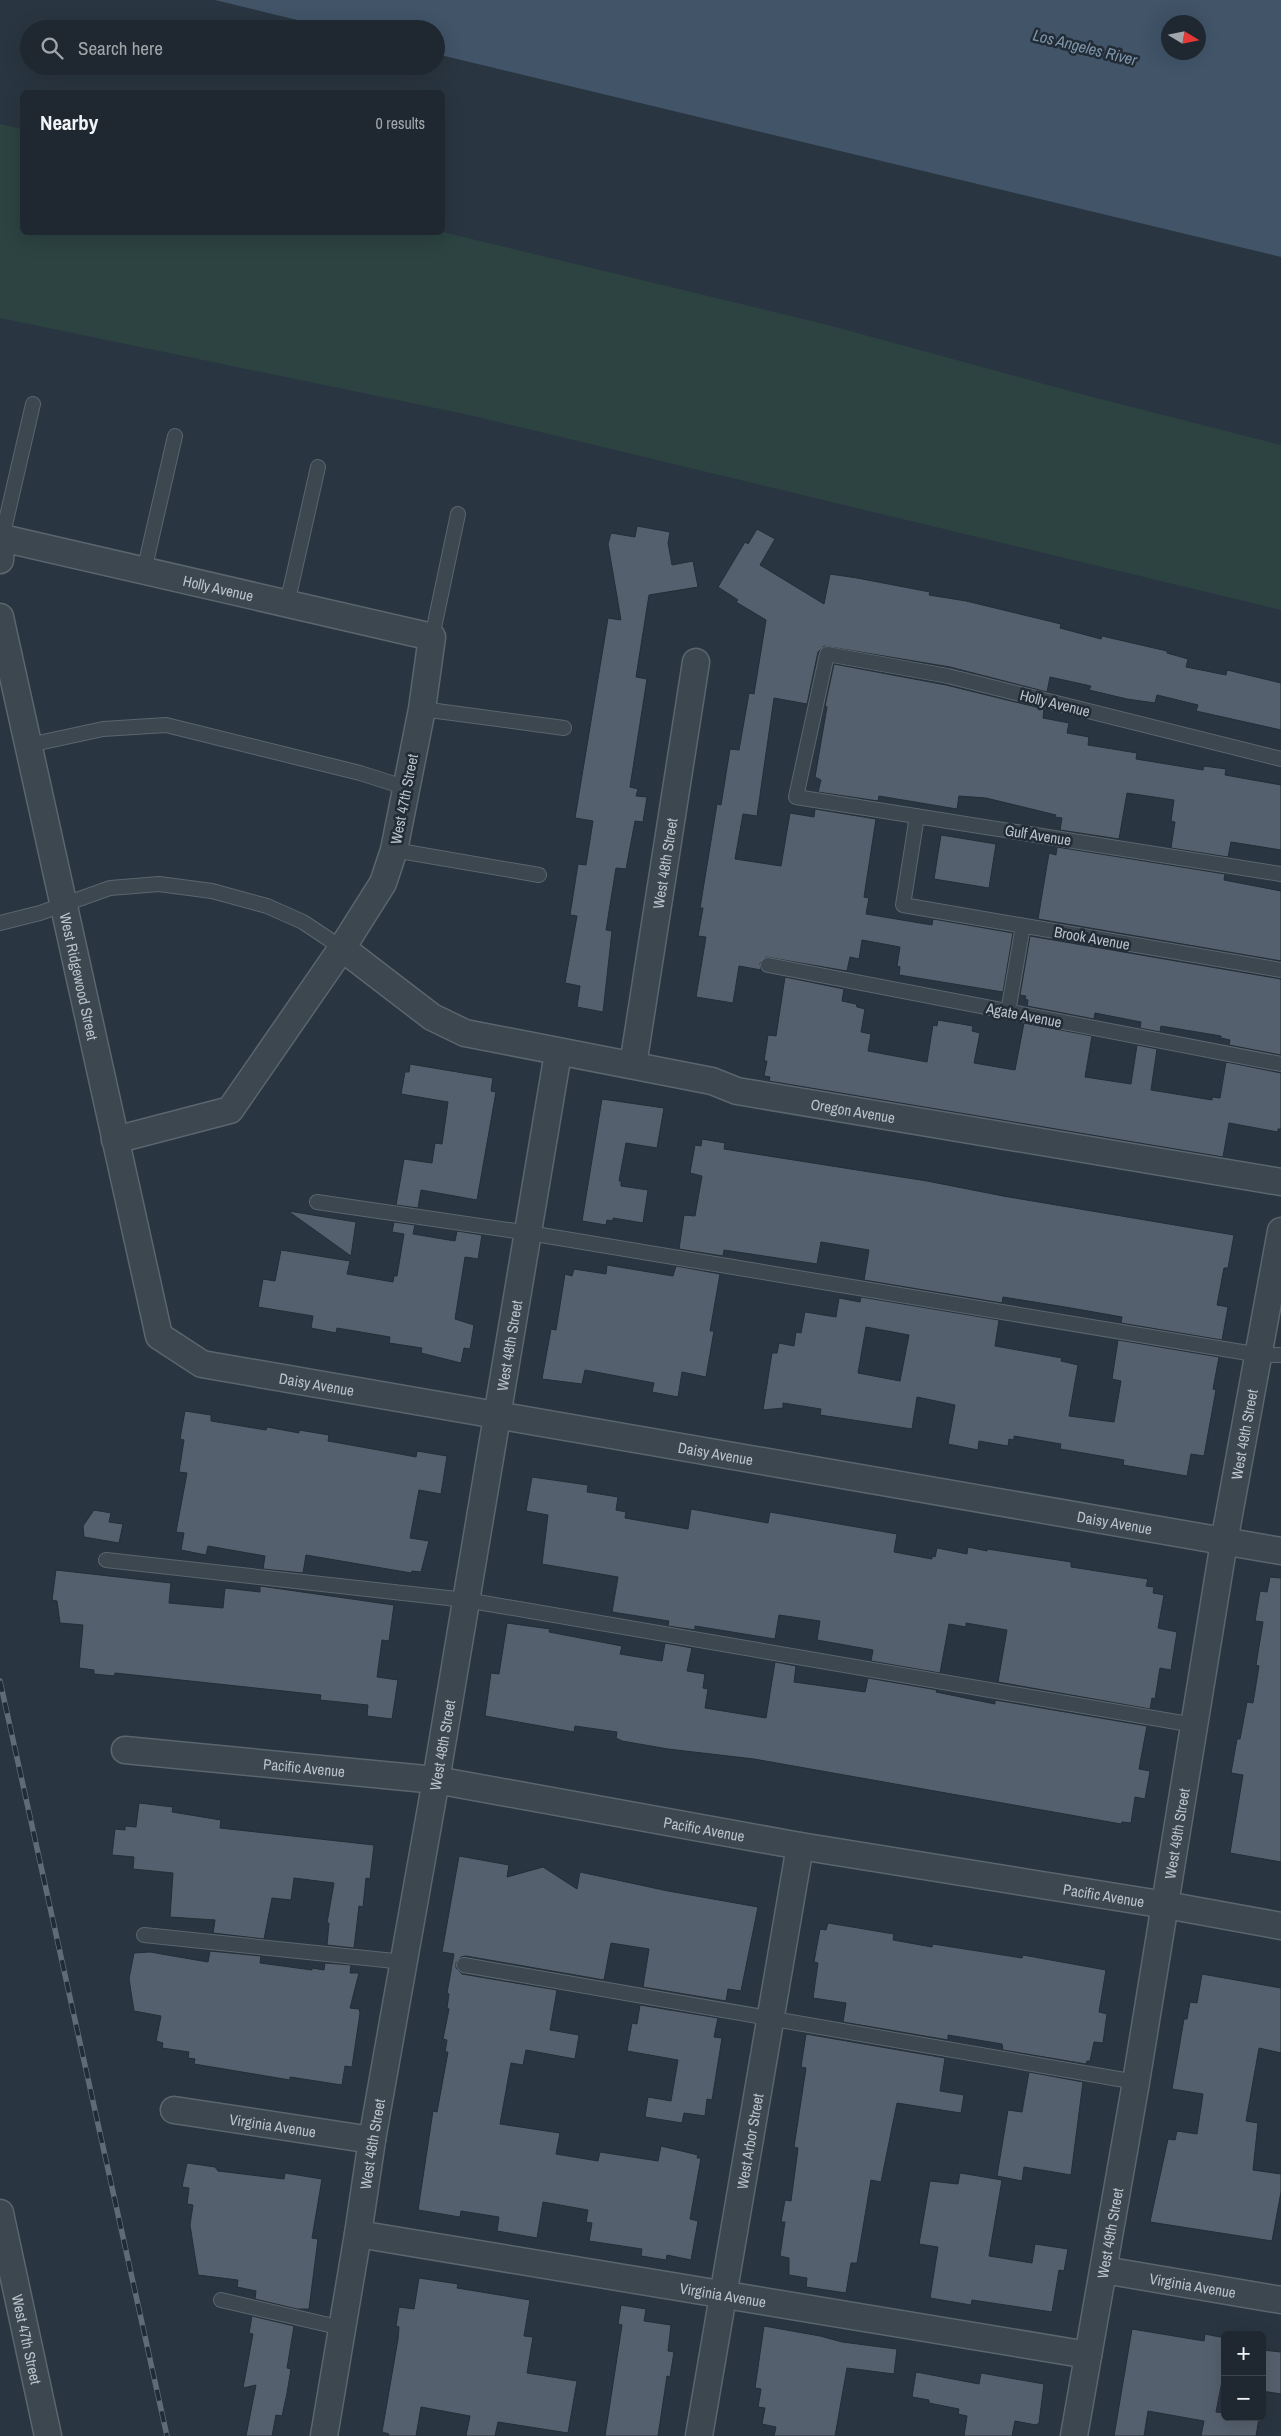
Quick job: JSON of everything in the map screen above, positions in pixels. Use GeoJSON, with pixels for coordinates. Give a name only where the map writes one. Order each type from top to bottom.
{"type":"FeatureCollection","features":[{"type":"Feature","properties":{"kind":"street","name":"Holly Avenue"},"geometry":{"type":"LineString","coordinates":[[1,545],[144,572],[432,637]]}},
{"type":"Feature","properties":{"kind":"street","name":"West Ridgewood Street"},"geometry":{"type":"LineString","coordinates":[[0,617],[159,1336]]}},
{"type":"Feature","properties":{"kind":"street","name":"West 47th Street"},"geometry":{"type":"LineString","coordinates":[[115,1140],[230,1110],[342,948],[383,883],[394,850],[407,788],[422,709],[432,637]]}},
{"type":"Feature","properties":{"kind":"street","name":"West 48th Street"},"geometry":{"type":"LineString","coordinates":[[633,1066],[696,662]]}},
{"type":"Feature","properties":{"kind":"street","name":"Oregon Avenue"},"geometry":{"type":"LineString","coordinates":[[342,948],[432,1017],[465,1033],[558,1053],[712,1081],[738,1091],[1281,1182]]}},
{"type":"Feature","properties":{"kind":"street","name":"West 48th Street"},"geometry":{"type":"LineString","coordinates":[[324,2436],[372,2140],[436,1780],[558,1053]]}},
{"type":"Feature","properties":{"kind":"street","name":"West 49th Street"},"geometry":{"type":"LineString","coordinates":[[1074,2436],[1166,1905],[1224,1542],[1270,1355],[1281,1231]]}},
{"type":"Feature","properties":{"kind":"street","name":"Daisy Avenue"},"geometry":{"type":"LineString","coordinates":[[159,1336],[202,1364],[1281,1551]]}},
{"type":"Feature","properties":{"kind":"street","name":"Pacific Avenue"},"geometry":{"type":"LineString","coordinates":[[125,1750],[436,1780],[800,1846],[1166,1905],[1281,1926]]}},
{"type":"Feature","properties":{"kind":"street","name":"West Arbor Street"},"geometry":{"type":"LineString","coordinates":[[699,2436],[800,1846]]}},
{"type":"Feature","properties":{"kind":"street","name":"Virginia Avenue"},"geometry":{"type":"LineString","coordinates":[[174,2110],[372,2140]]}},
{"type":"Feature","properties":{"kind":"street","name":"West 47th Street"},"geometry":{"type":"LineString","coordinates":[[0,2213],[6,2271],[48,2436]]}},
{"type":"Feature","properties":{"kind":"street","name":"Virginia Avenue"},"geometry":{"type":"LineString","coordinates":[[358,2234],[1088,2355]]}},
{"type":"Feature","properties":{"kind":"street","name":"Virginia Avenue"},"geometry":{"type":"LineString","coordinates":[[1104,2270],[1281,2300]]}},
{"type":"Feature","properties":{"kind":"lane"},"geometry":{"type":"LineString","coordinates":[[1,545],[33,404]]}},
{"type":"Feature","properties":{"kind":"lane"},"geometry":{"type":"LineString","coordinates":[[144,572],[175,436]]}},
{"type":"Feature","properties":{"kind":"lane"},"geometry":{"type":"LineString","coordinates":[[286,604],[318,467]]}},
{"type":"Feature","properties":{"kind":"lane"},"geometry":{"type":"LineString","coordinates":[[432,637],[458,514]]}},
{"type":"Feature","properties":{"kind":"lane","name":"Holly Avenue"},"geometry":{"type":"LineString","coordinates":[[796,797],[827,654],[948,676],[1281,759]]}},
{"type":"Feature","properties":{"kind":"lane"},"geometry":{"type":"LineString","coordinates":[[422,709],[564,728]]}},
{"type":"Feature","properties":{"kind":"lane"},"geometry":{"type":"LineString","coordinates":[[29,745],[103,729],[166,725],[342,768],[407,788]]}},
{"type":"Feature","properties":{"kind":"lane","name":"Gulf Avenue"},"geometry":{"type":"LineString","coordinates":[[796,797],[1281,874]]}},
{"type":"Feature","properties":{"kind":"lane","name":"Brook Avenue"},"geometry":{"type":"LineString","coordinates":[[917,816],[903,905],[1281,970]]}},
{"type":"Feature","properties":{"kind":"lane"},"geometry":{"type":"LineString","coordinates":[[394,850],[539,875]]}},
{"type":"Feature","properties":{"kind":"lane"},"geometry":{"type":"LineString","coordinates":[[0,923],[40,913],[110,888],[159,884],[212,891],[267,906],[302,922],[342,948]]}},
{"type":"Feature","properties":{"kind":"lane"},"geometry":{"type":"LineString","coordinates":[[1008,1012],[1022,926]]}},
{"type":"Feature","properties":{"kind":"lane","name":"Agate Avenue"},"geometry":{"type":"LineString","coordinates":[[768,965],[1281,1064]]}},
{"type":"Feature","properties":{"kind":"lane"},"geometry":{"type":"LineString","coordinates":[[317,1202],[529,1233],[1270,1355]]}},
{"type":"Feature","properties":{"kind":"lane"},"geometry":{"type":"LineString","coordinates":[[106,1560],[466,1600],[1194,1725]]}},
{"type":"Feature","properties":{"kind":"lane"},"geometry":{"type":"LineString","coordinates":[[144,1935],[404,1962]]}},
{"type":"Feature","properties":{"kind":"lane"},"geometry":{"type":"LineString","coordinates":[[464,1965],[1136,2082]]}},
{"type":"Feature","properties":{"kind":"lane"},"geometry":{"type":"LineString","coordinates":[[221,2300],[342,2328]]}},
{"type":"Feature","properties":{"kind":"green space"},"geometry":{"type":"Polygon","coordinates":[[[0,124],[20,129],[20,235],[445,235],[445,232],[828,325],[1081,394],[1281,445],[1281,610],[469,415],[0,318],[0,124]]]}},
{"type":"Feature","properties":{"kind":"water","name":"Los Angeles River"},"geometry":{"type":"Polygon","coordinates":[[[215,0],[1281,0],[1281,257],[445,56],[445,20],[297,20],[215,0]]]}},
{"type":"Feature","properties":{"kind":"building"},"geometry":{"type":"Polygon","coordinates":[[[637,526],[670,532],[668,543],[672,565],[693,561],[698,587],[649,595],[636,677],[647,679],[630,787],[638,789],[636,796],[647,797],[643,822],[635,821],[626,869],[616,868],[606,930],[612,931],[603,1012],[577,1007],[580,986],[565,983],[577,916],[570,915],[578,864],[586,865],[593,821],[575,818],[608,618],[621,620],[608,544],[611,533],[635,537],[637,526]]]}},
{"type":"Feature","properties":{"kind":"building"},"geometry":{"type":"Polygon","coordinates":[[[757,529],[775,539],[760,565],[824,604],[830,574],[930,592],[929,595],[966,601],[1061,624],[1060,628],[1101,639],[1102,636],[1167,651],[1167,653],[1188,659],[1186,667],[1226,675],[1227,670],[1281,683],[1281,730],[1196,711],[1198,705],[1157,695],[1155,703],[1127,699],[1089,690],[1091,686],[1050,677],[1047,692],[950,667],[824,646],[818,652],[807,704],[774,698],[757,816],[743,814],[735,859],[781,866],[790,813],[814,817],[815,809],[876,819],[864,897],[869,898],[866,914],[932,925],[933,919],[1013,933],[1003,992],[899,975],[900,967],[897,966],[900,947],[862,940],[859,959],[850,957],[847,971],[766,957],[760,963],[761,970],[739,966],[733,1003],[696,997],[706,937],[698,936],[703,908],[700,908],[717,804],[721,805],[730,749],[739,750],[749,693],[754,694],[766,620],[736,602],[738,600],[718,587],[745,542],[748,544],[757,529]]]}},
{"type":"Feature","properties":{"kind":"building"},"geometry":{"type":"Polygon","coordinates":[[[834,664],[946,685],[1044,709],[1043,718],[1069,723],[1067,733],[1089,737],[1088,745],[1137,753],[1136,759],[1203,770],[1204,766],[1226,769],[1225,775],[1281,785],[1281,850],[1231,842],[1228,857],[1171,848],[1175,822],[1171,821],[1174,800],[1127,793],[1119,839],[1060,830],[1062,818],[1055,817],[1056,815],[986,798],[959,796],[957,809],[879,796],[878,801],[818,792],[821,780],[815,777],[827,707],[825,706],[834,664]]]}},
{"type":"Feature","properties":{"kind":"building"},"geometry":{"type":"Polygon","coordinates":[[[941,835],[996,844],[989,888],[934,879],[941,835]]]}},
{"type":"Feature","properties":{"kind":"building"},"geometry":{"type":"Polygon","coordinates":[[[1057,847],[1225,874],[1224,880],[1281,891],[1281,961],[1038,919],[1049,853],[1056,855],[1057,847]]]}},
{"type":"Feature","properties":{"kind":"building"},"geometry":{"type":"Polygon","coordinates":[[[1030,936],[1281,979],[1281,1055],[1229,1045],[1230,1040],[1221,1038],[1221,1036],[1161,1026],[1160,1032],[1140,1028],[1141,1022],[1095,1013],[1094,1019],[1027,1006],[1028,1000],[1025,999],[1026,996],[1020,995],[1030,936]]]}},
{"type":"Feature","properties":{"kind":"building"},"geometry":{"type":"Polygon","coordinates":[[[785,977],[844,989],[842,1001],[856,1004],[857,1007],[865,1009],[861,1032],[871,1034],[868,1051],[927,1062],[933,1025],[937,1026],[938,1020],[973,1026],[972,1031],[980,1033],[974,1063],[1015,1070],[1024,1023],[1092,1036],[1085,1077],[1131,1084],[1137,1045],[1157,1049],[1151,1090],[1212,1100],[1212,1097],[1220,1098],[1226,1062],[1281,1073],[1281,1129],[1278,1129],[1278,1132],[1229,1123],[1223,1157],[769,1081],[770,1077],[764,1076],[767,1061],[764,1061],[768,1035],[776,1036],[785,977]]]}},
{"type":"Feature","properties":{"kind":"building"},"geometry":{"type":"Polygon","coordinates":[[[410,1064],[493,1078],[491,1091],[496,1092],[477,1200],[421,1190],[418,1208],[396,1205],[404,1159],[432,1163],[435,1143],[442,1144],[448,1102],[401,1094],[405,1072],[409,1072],[410,1064]]]}},
{"type":"Feature","properties":{"kind":"building"},"geometry":{"type":"Polygon","coordinates":[[[602,1099],[664,1108],[657,1148],[626,1143],[619,1181],[621,1181],[621,1186],[648,1190],[643,1223],[613,1218],[613,1221],[607,1220],[606,1225],[582,1221],[602,1099]]]}},
{"type":"Feature","properties":{"kind":"building"},"geometry":{"type":"Polygon","coordinates":[[[702,1139],[725,1143],[724,1149],[927,1181],[1003,1196],[1234,1235],[1228,1268],[1224,1268],[1217,1305],[1228,1307],[1222,1340],[1121,1323],[1122,1317],[1071,1308],[1003,1297],[1002,1303],[864,1280],[869,1250],[821,1242],[817,1264],[724,1250],[723,1256],[679,1249],[684,1215],[695,1216],[702,1176],[690,1173],[695,1145],[701,1146],[702,1139]]]}},
{"type":"Feature","properties":{"kind":"building"},"geometry":{"type":"Polygon","coordinates":[[[288,1211],[356,1222],[351,1256],[288,1211]]]}},
{"type":"Feature","properties":{"kind":"building"},"geometry":{"type":"Polygon","coordinates":[[[394,1222],[415,1225],[413,1234],[455,1241],[457,1231],[482,1235],[478,1259],[465,1257],[455,1319],[474,1325],[470,1349],[464,1348],[461,1363],[421,1353],[422,1348],[389,1343],[390,1337],[337,1328],[336,1333],[311,1328],[313,1316],[258,1307],[263,1279],[275,1281],[281,1250],[350,1261],[347,1274],[393,1282],[394,1276],[397,1276],[404,1234],[392,1232],[394,1222]]]}},
{"type":"Feature","properties":{"kind":"building"},"geometry":{"type":"Polygon","coordinates":[[[607,1265],[673,1276],[676,1266],[720,1274],[710,1331],[714,1331],[706,1377],[682,1372],[678,1397],[652,1392],[654,1383],[585,1370],[582,1384],[542,1379],[551,1329],[556,1330],[565,1274],[572,1276],[574,1269],[606,1274],[607,1265]]]}},
{"type":"Feature","properties":{"kind":"building"},"geometry":{"type":"Polygon","coordinates":[[[861,1297],[999,1320],[995,1346],[1062,1358],[1061,1361],[1078,1365],[1069,1416],[1114,1422],[1121,1381],[1112,1379],[1118,1340],[1219,1357],[1213,1389],[1216,1390],[1204,1456],[1191,1454],[1187,1476],[1123,1465],[1124,1460],[1060,1449],[1061,1444],[1014,1436],[1014,1440],[1009,1439],[1008,1446],[979,1441],[978,1450],[948,1444],[955,1405],[917,1397],[912,1429],[820,1415],[821,1409],[783,1403],[783,1408],[763,1410],[772,1353],[777,1353],[779,1343],[794,1346],[796,1332],[801,1333],[805,1312],[836,1317],[839,1298],[860,1302],[861,1297]],[[866,1327],[858,1373],[900,1381],[909,1335],[866,1327]]]}},
{"type":"Feature","properties":{"kind":"building"},"geometry":{"type":"Polygon","coordinates":[[[185,1411],[211,1415],[211,1421],[266,1430],[267,1427],[299,1433],[299,1430],[329,1435],[328,1441],[416,1457],[417,1451],[447,1456],[441,1494],[419,1490],[410,1538],[429,1541],[421,1572],[412,1571],[411,1573],[306,1555],[303,1573],[263,1569],[265,1556],[208,1546],[206,1555],[181,1550],[184,1533],[176,1532],[187,1473],[179,1472],[184,1440],[180,1439],[185,1411]]]}},
{"type":"Feature","properties":{"kind":"building"},"geometry":{"type":"Polygon","coordinates":[[[532,1477],[588,1485],[587,1492],[618,1497],[616,1510],[626,1512],[625,1518],[688,1529],[691,1509],[768,1523],[770,1512],[897,1534],[894,1552],[932,1559],[932,1556],[935,1557],[937,1548],[967,1554],[968,1547],[1071,1562],[1071,1567],[1148,1579],[1146,1586],[1154,1587],[1153,1593],[1164,1595],[1158,1628],[1177,1632],[1171,1670],[1160,1668],[1155,1699],[1152,1698],[1150,1709],[998,1682],[1007,1630],[966,1623],[966,1627],[949,1624],[940,1673],[871,1661],[873,1650],[817,1640],[820,1621],[779,1615],[775,1639],[695,1626],[695,1630],[668,1626],[669,1621],[612,1612],[618,1577],[542,1564],[548,1515],[526,1511],[532,1477]]]}},
{"type":"Feature","properties":{"kind":"building"},"geometry":{"type":"Polygon","coordinates":[[[94,1510],[111,1513],[109,1522],[123,1524],[119,1543],[84,1537],[83,1526],[94,1510]]]}},
{"type":"Feature","properties":{"kind":"building"},"geometry":{"type":"Polygon","coordinates":[[[56,1570],[171,1583],[169,1603],[223,1608],[225,1588],[260,1592],[260,1586],[394,1605],[389,1641],[382,1640],[377,1677],[398,1680],[392,1719],[367,1716],[368,1705],[320,1700],[321,1695],[115,1673],[114,1676],[94,1674],[94,1670],[79,1668],[83,1625],[60,1623],[57,1601],[52,1600],[56,1570]]]}},
{"type":"Feature","properties":{"kind":"building"},"geometry":{"type":"Polygon","coordinates":[[[1270,1577],[1281,1578],[1281,1862],[1230,1853],[1243,1775],[1231,1773],[1237,1739],[1240,1739],[1247,1702],[1253,1703],[1259,1666],[1256,1665],[1263,1622],[1255,1621],[1260,1591],[1267,1592],[1270,1577]]]}},
{"type":"Feature","properties":{"kind":"building"},"geometry":{"type":"Polygon","coordinates":[[[507,1623],[550,1629],[549,1632],[622,1646],[620,1654],[662,1661],[665,1643],[692,1648],[687,1671],[705,1674],[703,1688],[708,1689],[705,1708],[766,1718],[775,1662],[796,1666],[794,1682],[865,1692],[868,1678],[937,1690],[936,1692],[995,1704],[995,1700],[1147,1726],[1139,1769],[1150,1771],[1145,1799],[1135,1797],[1131,1823],[1122,1822],[1121,1824],[754,1759],[668,1749],[622,1741],[616,1738],[617,1732],[575,1726],[574,1732],[485,1716],[491,1673],[499,1674],[507,1623]]]}},
{"type":"Feature","properties":{"kind":"building"},"geometry":{"type":"Polygon","coordinates":[[[139,1803],[173,1807],[172,1812],[221,1820],[220,1828],[374,1845],[370,1879],[366,1878],[363,1907],[359,1906],[354,1948],[327,1945],[329,1923],[327,1923],[334,1883],[294,1878],[291,1900],[272,1898],[264,1939],[213,1933],[215,1920],[170,1917],[173,1873],[133,1869],[134,1857],[112,1855],[115,1829],[125,1830],[125,1826],[136,1827],[139,1803]]]}},
{"type":"Feature","properties":{"kind":"building"},"geometry":{"type":"Polygon","coordinates":[[[459,1856],[509,1865],[507,1877],[543,1867],[577,1889],[580,1872],[668,1891],[758,1907],[741,1991],[728,1989],[726,2001],[643,1987],[649,1949],[611,1943],[604,1980],[466,1956],[461,1957],[456,1963],[456,1968],[462,1974],[557,1990],[550,2030],[579,2035],[575,2059],[526,2050],[523,2065],[511,2063],[500,2124],[560,2133],[556,2154],[598,2161],[600,2152],[658,2161],[661,2146],[698,2155],[697,2158],[701,2158],[690,2219],[698,2221],[691,2260],[667,2255],[666,2260],[641,2256],[642,2249],[589,2241],[592,2223],[586,2222],[588,2210],[543,2202],[537,2238],[497,2231],[499,2217],[461,2211],[460,2217],[418,2210],[433,2111],[437,2112],[448,2052],[445,2052],[447,2040],[443,2039],[449,2009],[447,2008],[449,1994],[447,1993],[454,1954],[442,1952],[459,1856]]]}},
{"type":"Feature","properties":{"kind":"building"},"geometry":{"type":"Polygon","coordinates":[[[828,1923],[894,1934],[893,1940],[932,1947],[933,1944],[1022,1958],[1023,1955],[1106,1970],[1099,2012],[1107,2014],[1103,2043],[1094,2042],[1090,2061],[1087,2061],[1086,2064],[1003,2050],[1002,2044],[948,2035],[948,2040],[843,2022],[846,2003],[813,1998],[818,1963],[814,1962],[820,1929],[826,1930],[828,1923]]]}},
{"type":"Feature","properties":{"kind":"building"},"geometry":{"type":"Polygon","coordinates":[[[210,1951],[261,1956],[260,1963],[312,1970],[312,1968],[324,1970],[325,1963],[351,1965],[350,1973],[359,1973],[350,2008],[359,2009],[360,2013],[352,2067],[345,2066],[342,2085],[290,2077],[290,2080],[194,2064],[195,2059],[188,2058],[189,2052],[162,2048],[163,2043],[156,2041],[161,2016],[134,2011],[129,1979],[134,1953],[150,1952],[208,1962],[210,1951]]]}},
{"type":"Feature","properties":{"kind":"building"},"geometry":{"type":"Polygon","coordinates":[[[1202,1974],[1281,1988],[1281,2053],[1259,2048],[1246,2121],[1258,2123],[1253,2170],[1281,2174],[1281,2192],[1272,2241],[1150,2222],[1168,2139],[1175,2140],[1177,2131],[1197,2134],[1203,2094],[1172,2089],[1184,2019],[1187,2019],[1190,2002],[1197,2003],[1202,1974]]]}},
{"type":"Feature","properties":{"kind":"building"},"geometry":{"type":"Polygon","coordinates":[[[640,2005],[718,2018],[714,2037],[722,2038],[712,2100],[707,2099],[705,2116],[684,2113],[682,2123],[645,2117],[648,2097],[671,2101],[678,2060],[627,2051],[632,2023],[637,2024],[640,2005]]]}},
{"type":"Feature","properties":{"kind":"building"},"geometry":{"type":"Polygon","coordinates":[[[806,2034],[945,2058],[940,2091],[964,2095],[961,2113],[897,2103],[881,2182],[871,2180],[857,2263],[851,2263],[846,2293],[806,2287],[807,2278],[789,2275],[789,2258],[780,2256],[785,2222],[781,2222],[785,2200],[791,2201],[798,2148],[794,2147],[806,2068],[801,2067],[806,2034]]]}},
{"type":"Feature","properties":{"kind":"building"},"geometry":{"type":"Polygon","coordinates":[[[1029,2072],[1083,2082],[1071,2175],[1024,2167],[1022,2181],[997,2176],[1008,2110],[1022,2112],[1029,2072]]]}},
{"type":"Feature","properties":{"kind":"building"},"geometry":{"type":"Polygon","coordinates":[[[187,2163],[215,2167],[218,2171],[284,2179],[285,2173],[322,2179],[312,2238],[318,2239],[309,2309],[297,2309],[255,2299],[256,2291],[237,2287],[238,2280],[198,2275],[190,2225],[193,2205],[187,2204],[189,2188],[182,2187],[187,2163]]]}},
{"type":"Feature","properties":{"kind":"building"},"geometry":{"type":"Polygon","coordinates":[[[960,2173],[1002,2180],[989,2256],[1032,2263],[1035,2244],[1068,2249],[1064,2271],[1059,2270],[1052,2312],[972,2300],[971,2305],[930,2298],[938,2247],[919,2244],[930,2181],[958,2184],[960,2173]]]}},
{"type":"Feature","properties":{"kind":"building"},"geometry":{"type":"Polygon","coordinates":[[[419,2278],[458,2284],[457,2288],[530,2300],[524,2336],[533,2337],[527,2373],[577,2381],[568,2433],[498,2422],[495,2436],[466,2436],[470,2416],[421,2407],[416,2436],[388,2436],[389,2434],[382,2432],[398,2339],[399,2327],[396,2326],[399,2307],[414,2309],[419,2278]]]}},
{"type":"Feature","properties":{"kind":"building"},"geometry":{"type":"Polygon","coordinates":[[[621,2305],[646,2309],[644,2321],[671,2325],[668,2351],[674,2352],[670,2377],[667,2376],[658,2436],[605,2436],[622,2325],[618,2324],[621,2305]]]}},
{"type":"Feature","properties":{"kind":"building"},"geometry":{"type":"Polygon","coordinates":[[[252,2316],[294,2326],[287,2368],[291,2369],[287,2393],[282,2416],[276,2415],[272,2436],[246,2436],[256,2385],[243,2388],[253,2334],[249,2333],[252,2316]]]}},
{"type":"Feature","properties":{"kind":"building"},"geometry":{"type":"Polygon","coordinates":[[[764,2326],[842,2342],[897,2349],[894,2374],[847,2368],[835,2436],[774,2436],[776,2427],[762,2424],[765,2408],[758,2407],[761,2389],[755,2388],[764,2326]]]}},
{"type":"Feature","properties":{"kind":"building"},"geometry":{"type":"Polygon","coordinates":[[[1132,2329],[1204,2341],[1205,2334],[1221,2337],[1221,2386],[1216,2412],[1221,2413],[1221,2421],[1258,2421],[1256,2436],[1201,2436],[1204,2421],[1148,2411],[1144,2436],[1114,2436],[1132,2329]]]}},
{"type":"Feature","properties":{"kind":"building"},"geometry":{"type":"Polygon","coordinates":[[[1266,2350],[1281,2352],[1281,2394],[1266,2392],[1266,2350]]]}},
{"type":"Feature","properties":{"kind":"building"},"geometry":{"type":"Polygon","coordinates":[[[916,2372],[979,2384],[981,2373],[1044,2384],[1039,2423],[1036,2425],[1015,2421],[1012,2436],[964,2436],[967,2416],[958,2414],[959,2409],[929,2403],[929,2400],[912,2397],[916,2372]]]}},
{"type":"Feature","properties":{"kind":"railway"},"geometry":{"type":"LineString","coordinates":[[0,1681],[167,2436]]}}]}
